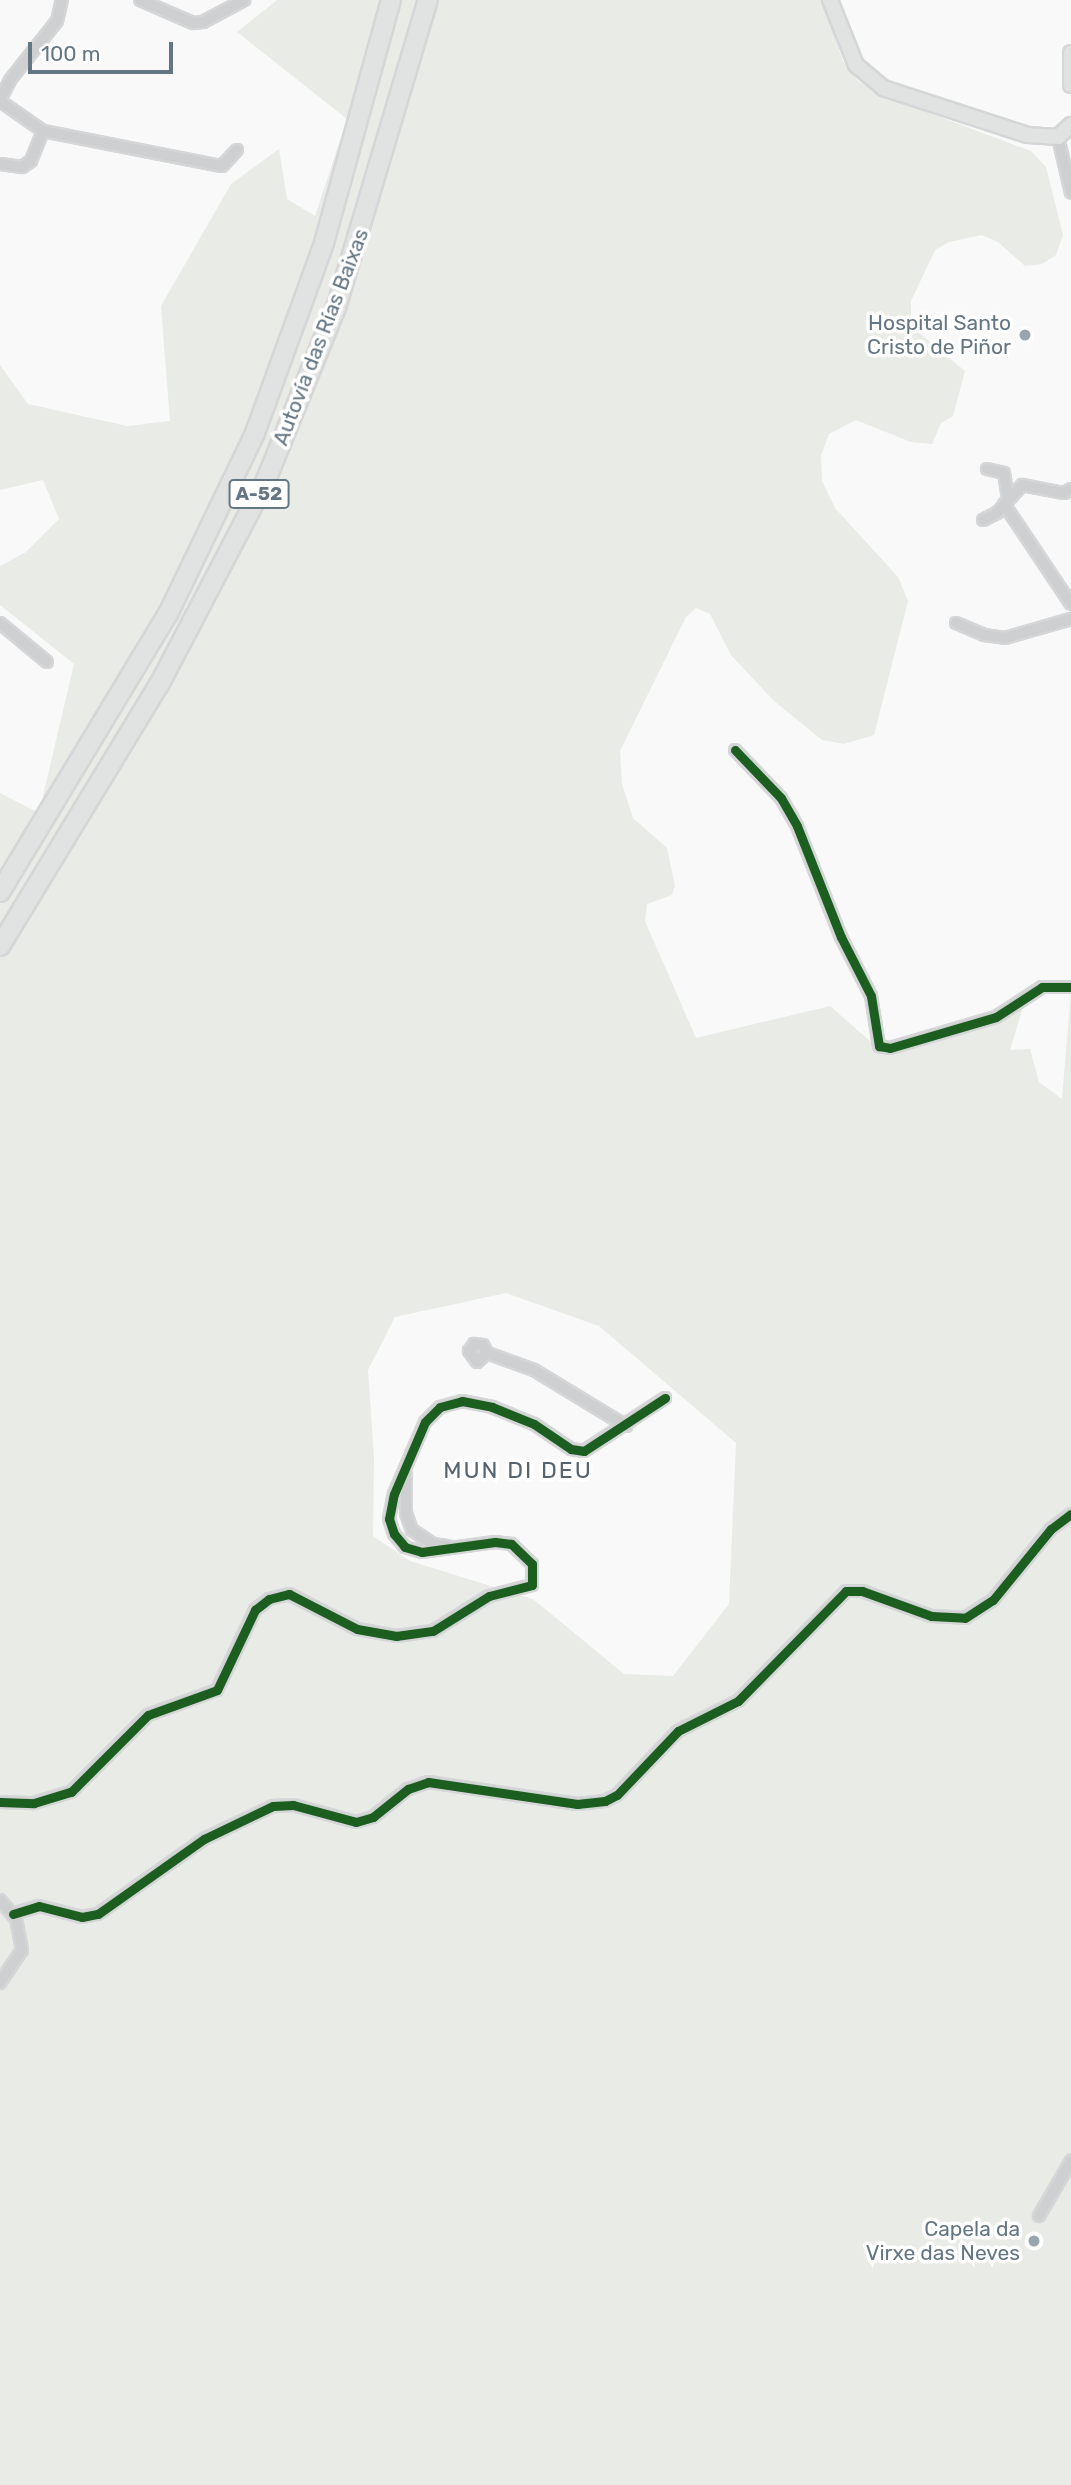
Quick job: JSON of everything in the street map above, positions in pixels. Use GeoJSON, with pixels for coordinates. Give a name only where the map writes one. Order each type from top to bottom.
{"type":"FeatureCollection","features":[{"type":"Feature","properties":{"kind":"highway","name":"Autovía das Rías Baixas"},"geometry":{"type":"LineString","coordinates":[[0,892],[156,636],[254,433],[324,243],[391,0]]}},
{"type":"Feature","properties":{"kind":"highway","name":"Autovía das Rías Baixas"},"geometry":{"type":"LineString","coordinates":[[0,947],[159,685],[266,480],[336,308],[428,0]]}},
{"type":"Feature","properties":{"kind":"street"},"geometry":{"type":"LineString","coordinates":[[62,0],[57,21],[10,80],[0,101],[43,131],[222,166],[237,150]]}},
{"type":"Feature","properties":{"kind":"street"},"geometry":{"type":"LineString","coordinates":[[140,0],[193,23],[203,22],[244,0]]}},
{"type":"Feature","properties":{"kind":"street"},"geometry":{"type":"LineString","coordinates":[[830,0],[856,65],[883,88],[1004,129],[1058,137]]}},
{"type":"Feature","properties":{"kind":"street"},"geometry":{"type":"LineString","coordinates":[[1071,54],[1071,85]]}},
{"type":"Feature","properties":{"kind":"street"},"geometry":{"type":"LineString","coordinates":[[1058,137],[1071,125]]}},
{"type":"Feature","properties":{"kind":"street"},"geometry":{"type":"LineString","coordinates":[[0,164],[22,167],[31,160],[43,131]]}},
{"type":"Feature","properties":{"kind":"street"},"geometry":{"type":"LineString","coordinates":[[1058,137],[1071,193]]}},
{"type":"Feature","properties":{"kind":"street"},"geometry":{"type":"LineString","coordinates":[[987,469],[1004,473],[1006,502],[1071,604]]}},
{"type":"Feature","properties":{"kind":"street"},"geometry":{"type":"LineString","coordinates":[[983,520],[1026,484],[1064,493],[1071,489]]}},
{"type":"Feature","properties":{"kind":"street"},"geometry":{"type":"LineString","coordinates":[[956,624],[984,635],[1005,638],[1071,619]]}},
{"type":"Feature","properties":{"kind":"street"},"geometry":{"type":"LineString","coordinates":[[0,623],[47,662]]}},
{"type":"Feature","properties":{"kind":"street"},"geometry":{"type":"LineString","coordinates":[[735,750],[780,798],[797,826],[838,930],[872,996],[879,1046],[890,1048],[996,1017],[1042,987],[1071,987]]}},
{"type":"Feature","properties":{"kind":"street"},"geometry":{"type":"LineString","coordinates":[[488,1353],[534,1370],[626,1426]]}},
{"type":"Feature","properties":{"kind":"street"},"geometry":{"type":"LineString","coordinates":[[0,1802],[34,1803],[71,1792],[148,1715],[217,1690],[255,1610],[277,1596],[296,1596],[357,1629],[396,1636],[433,1630],[489,1596],[524,1588],[535,1581],[530,1560],[514,1546],[495,1542],[422,1552],[398,1541],[389,1519],[394,1494],[425,1422],[440,1407],[455,1402],[512,1413],[575,1450],[589,1450],[665,1398]]}},
{"type":"Feature","properties":{"kind":"street"},"geometry":{"type":"LineString","coordinates":[[603,1411],[610,1437]]}},
{"type":"Feature","properties":{"kind":"street"},"geometry":{"type":"LineString","coordinates":[[406,1471],[406,1513],[412,1530],[433,1544],[466,1546]]}},
{"type":"Feature","properties":{"kind":"street"},"geometry":{"type":"LineString","coordinates":[[13,1914],[39,1906],[82,1917],[98,1914],[204,1839],[273,1806],[293,1805],[356,1822],[373,1817],[408,1789],[428,1782],[577,1804],[611,1799],[678,1731],[738,1701],[846,1591],[862,1591],[931,1616],[965,1618],[999,1594],[1045,1536],[1071,1514]]}},
{"type":"Feature","properties":{"kind":"street"},"geometry":{"type":"LineString","coordinates":[[398,1541],[407,1539],[412,1530]]}},
{"type":"Feature","properties":{"kind":"street"},"geometry":{"type":"LineString","coordinates":[[0,1900],[13,1914],[22,1950],[0,1983]]}},
{"type":"Feature","properties":{"kind":"street"},"geometry":{"type":"LineString","coordinates":[[1039,2216],[1071,2161]]}},
{"type":"Feature","properties":{"kind":"shaded area"},"geometry":{"type":"Polygon","coordinates":[[[277,0],[822,0],[843,61],[858,81],[884,96],[1031,151],[1046,167],[1063,235],[1056,255],[1042,264],[1025,266],[998,242],[982,235],[949,242],[935,250],[911,301],[911,323],[917,331],[965,371],[953,416],[941,423],[932,444],[911,442],[856,420],[829,434],[821,455],[822,481],[835,508],[898,577],[908,601],[874,735],[844,744],[822,740],[774,701],[731,655],[710,614],[696,608],[686,617],[620,751],[622,784],[633,818],[667,848],[675,886],[672,895],[647,904],[645,921],[696,1038],[830,1006],[886,1055],[985,1024],[1023,1007],[1010,1050],[1030,1049],[1039,1082],[1062,1099],[1071,991],[1071,2485],[0,2485],[0,793],[39,813],[74,664],[0,605],[0,566],[26,552],[59,519],[43,480],[0,490],[0,365],[28,404],[127,426],[170,421],[161,306],[231,184],[279,149],[287,199],[315,216],[347,119],[237,32],[277,0]],[[506,1293],[395,1317],[368,1370],[374,1458],[373,1536],[410,1561],[533,1599],[624,1674],[673,1676],[729,1604],[736,1443],[599,1326],[506,1293]]]}},
{"type":"Feature","properties":{"kind":"cycle path"},"geometry":{"type":"LineString","coordinates":[[735,750],[781,798],[797,826],[841,937],[871,996],[879,1046],[890,1048],[996,1017],[1042,987],[1071,987]]}},
{"type":"Feature","properties":{"kind":"cycle path"},"geometry":{"type":"LineString","coordinates":[[0,1802],[34,1803],[71,1792],[148,1715],[217,1690],[255,1610],[269,1599],[289,1594],[357,1629],[396,1636],[433,1631],[489,1596],[532,1585],[532,1564],[511,1544],[495,1542],[422,1552],[405,1547],[394,1534],[389,1519],[394,1494],[425,1422],[440,1407],[462,1401],[492,1407],[534,1424],[571,1449],[584,1451],[665,1398]]}},
{"type":"Feature","properties":{"kind":"cycle path"},"geometry":{"type":"LineString","coordinates":[[13,1914],[39,1906],[82,1917],[98,1914],[204,1839],[273,1806],[293,1805],[356,1822],[373,1817],[408,1789],[428,1782],[577,1804],[605,1801],[617,1795],[678,1731],[738,1701],[846,1591],[862,1591],[931,1616],[965,1618],[993,1600],[1051,1529],[1071,1514]]}},
{"type":"Feature","properties":{"kind":"place","name":"Hospital Santo Cristo de Piñor"},"geometry":{"type":"Point","coordinates":[1025,335]}},
{"type":"Feature","properties":{"kind":"place","name":"Capela da Virxe das Neves"},"geometry":{"type":"Point","coordinates":[1034,2241]}},
{"type":"Feature","properties":{"kind":"district","name":"MUN DI DEU"},"geometry":{"type":"Point","coordinates":[518,1470]}}]}
